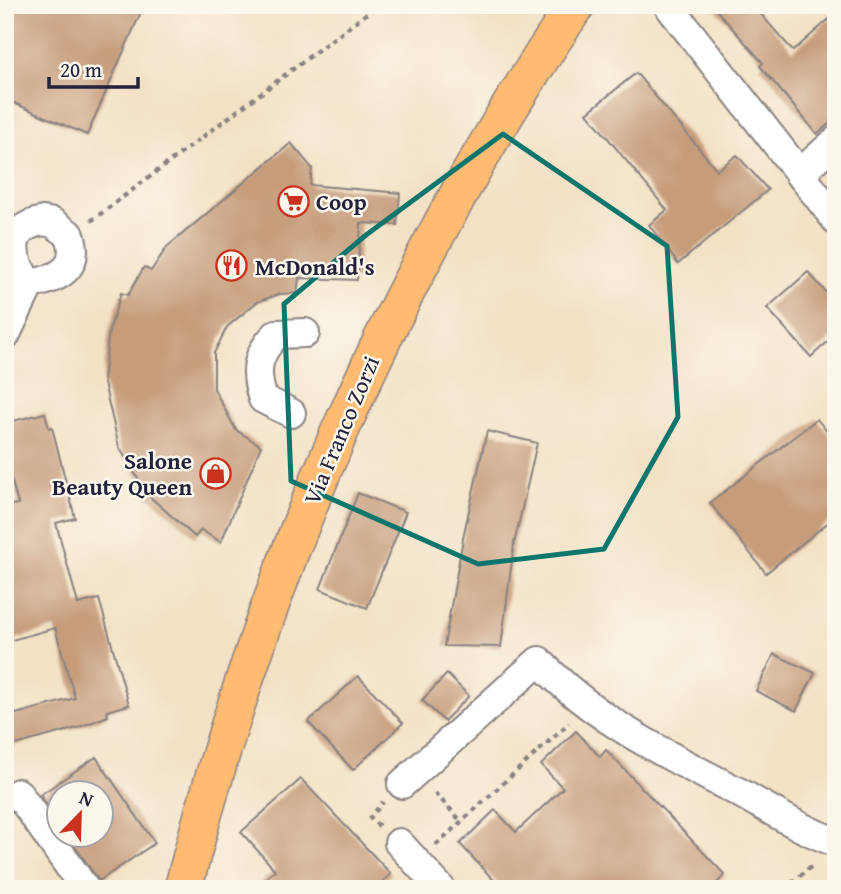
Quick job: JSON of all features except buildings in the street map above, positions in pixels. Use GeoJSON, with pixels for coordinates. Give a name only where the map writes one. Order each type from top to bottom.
{"type":"FeatureCollection","features":[{"type":"Feature","properties":{"kind":"main road","name":"Via Franco Zorzi"},"geometry":{"type":"LineString","coordinates":[[183,889],[201,818],[266,612],[364,373],[411,279],[472,170],[576,5]]}},
{"type":"Feature","properties":{"kind":"street"},"geometry":{"type":"LineString","coordinates":[[668,5],[836,220]]}},
{"type":"Feature","properties":{"kind":"street"},"geometry":{"type":"LineString","coordinates":[[799,174],[836,141]]}},
{"type":"Feature","properties":{"kind":"street"},"geometry":{"type":"LineString","coordinates":[[33,223],[53,223],[70,235],[74,253],[66,271],[50,281],[30,284],[16,265],[10,241],[33,223]]}},
{"type":"Feature","properties":{"kind":"street"},"geometry":{"type":"LineString","coordinates":[[5,336],[30,284]]}},
{"type":"Feature","properties":{"kind":"street"},"geometry":{"type":"LineString","coordinates":[[291,413],[263,399],[257,381],[257,365],[265,346],[277,334],[305,333]]}},
{"type":"Feature","properties":{"kind":"street"},"geometry":{"type":"LineString","coordinates":[[408,778],[539,661],[588,706],[651,745],[836,842]]}},
{"type":"Feature","properties":{"kind":"street"},"geometry":{"type":"LineString","coordinates":[[18,793],[85,889]]}},
{"type":"Feature","properties":{"kind":"street"},"geometry":{"type":"LineString","coordinates":[[408,853],[441,889]]}},
{"type":"Feature","properties":{"kind":"path"},"geometry":{"type":"LineString","coordinates":[[70,235],[378,5]]}},
{"type":"Feature","properties":{"kind":"path"},"geometry":{"type":"LineString","coordinates":[[461,821],[408,778],[370,818],[408,853],[461,821],[588,706]]}},
{"type":"Feature","properties":{"kind":"path"},"geometry":{"type":"LineString","coordinates":[[784,889],[815,863]]}},
{"type":"Feature","properties":{"kind":"highlighted area"},"geometry":{"type":"Polygon","coordinates":[[[503,134],[667,246],[678,417],[604,549],[478,564],[291,481],[284,304],[366,235],[503,134]]]}},
{"type":"Feature","properties":{"kind":"place","name":"Coop"},"geometry":{"type":"Point","coordinates":[293,201]}},
{"type":"Feature","properties":{"kind":"place","name":"McDonald's"},"geometry":{"type":"Point","coordinates":[232,266]}},
{"type":"Feature","properties":{"kind":"place","name":"Salone Beauty Queen"},"geometry":{"type":"Point","coordinates":[215,473]}}]}
